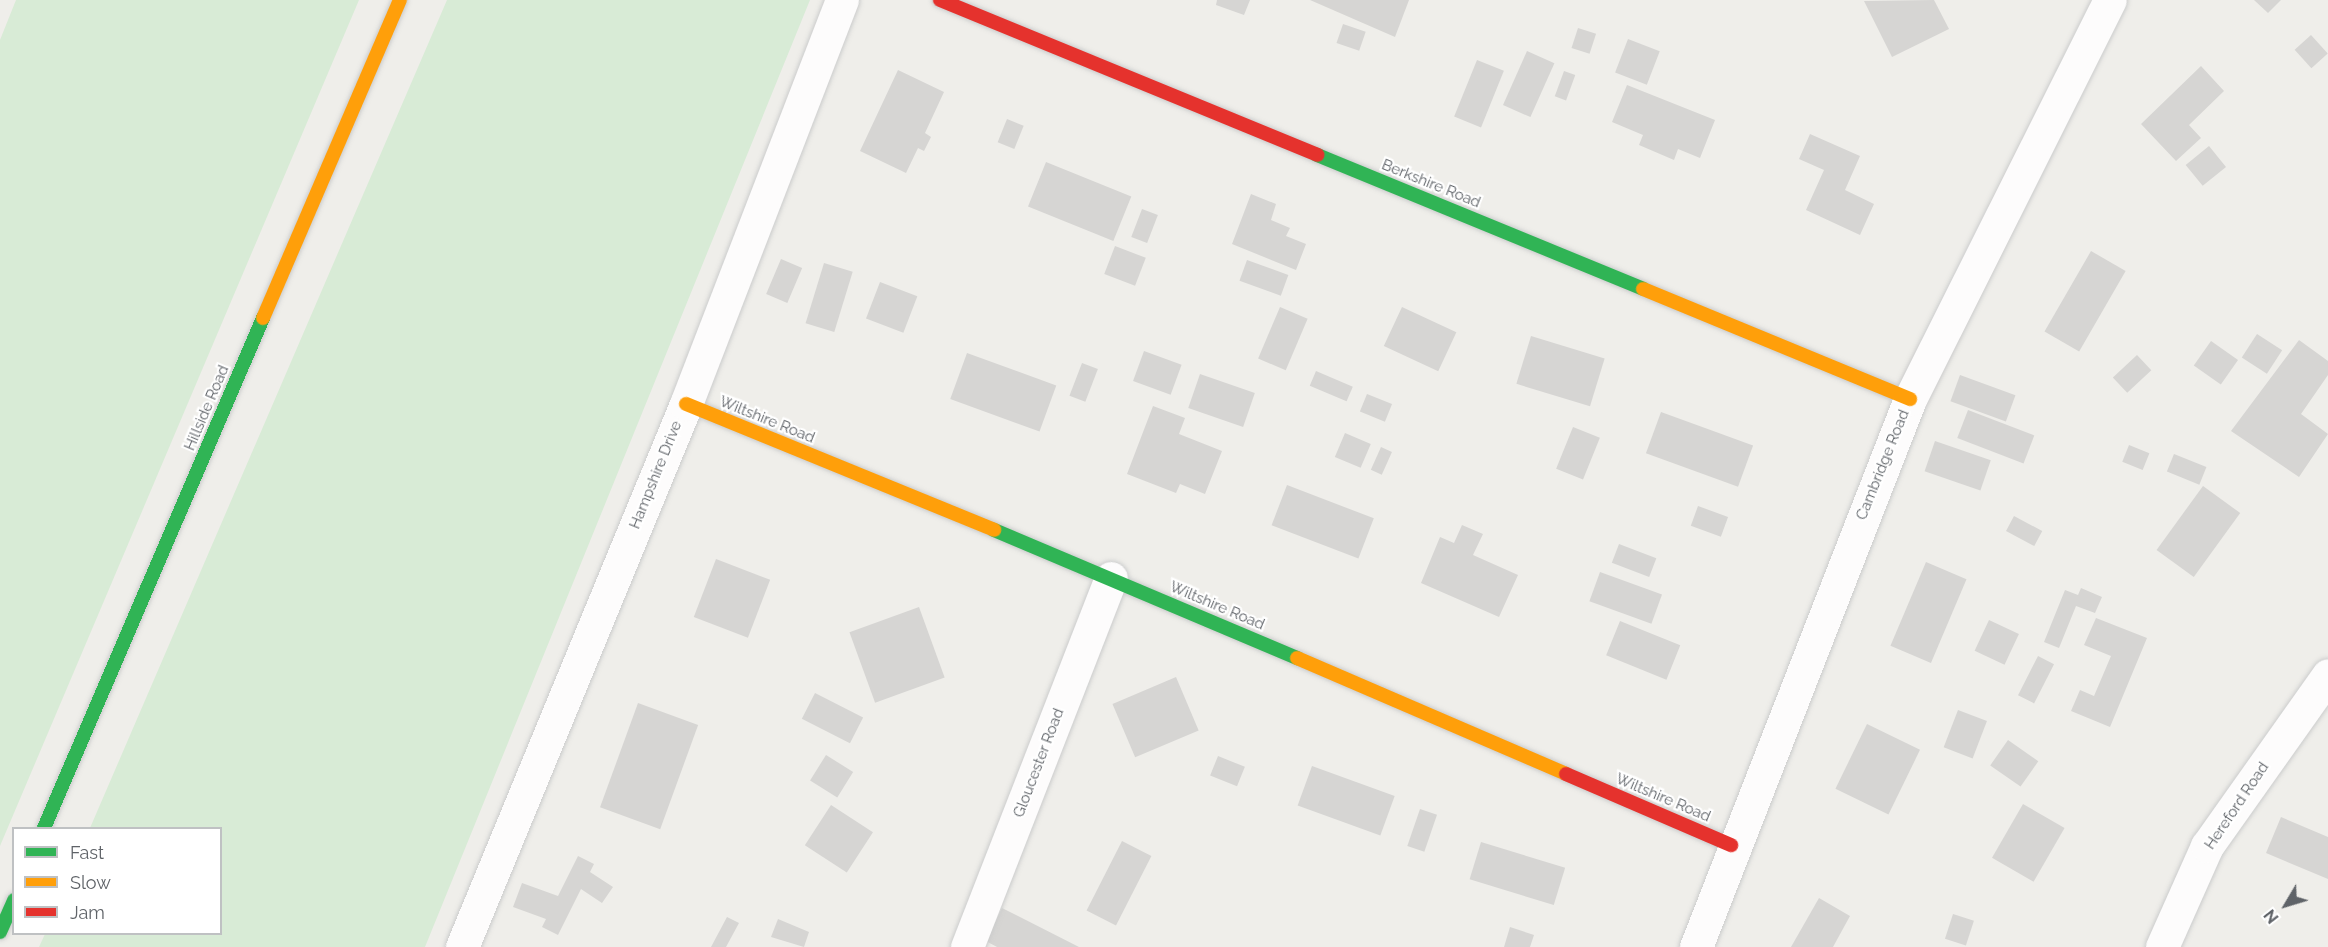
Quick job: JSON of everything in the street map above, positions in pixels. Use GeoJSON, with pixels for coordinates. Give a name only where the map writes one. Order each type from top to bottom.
{"type":"FeatureCollection","features":[{"type":"Feature","properties":{"kind":"street","name":"Hillside Road"},"geometry":{"type":"LineString","coordinates":[[44,827],[400,0]]}},
{"type":"Feature","properties":{"kind":"street","name":"Hampshire Drive"},"geometry":{"type":"LineString","coordinates":[[462,947],[686,404],[842,0]]}},
{"type":"Feature","properties":{"kind":"street","name":"Berkshire Road"},"geometry":{"type":"LineString","coordinates":[[940,0],[1910,399]]}},
{"type":"Feature","properties":{"kind":"street","name":"Cambridge Road"},"geometry":{"type":"LineString","coordinates":[[1696,947],[1731,845],[1910,399],[2110,0]]}},
{"type":"Feature","properties":{"kind":"street","name":"Wiltshire Road"},"geometry":{"type":"LineString","coordinates":[[686,404],[1111,578],[1731,845]]}},
{"type":"Feature","properties":{"kind":"street","name":"Gloucester Road"},"geometry":{"type":"LineString","coordinates":[[967,947],[1111,578]]}},
{"type":"Feature","properties":{"kind":"street","name":"Hereford Road"},"geometry":{"type":"LineString","coordinates":[[2162,947],[2208,846],[2328,675]]}},
{"type":"Feature","properties":{"kind":"street"},"geometry":{"type":"LineString","coordinates":[[0,932],[12,905]]}},
{"type":"Feature","properties":{"kind":"green space"},"geometry":{"type":"Polygon","coordinates":[[[16,0],[359,0],[0,846],[0,40],[16,0]]]}},
{"type":"Feature","properties":{"kind":"green space"},"geometry":{"type":"Polygon","coordinates":[[[447,0],[810,0],[425,947],[39,947],[45,935],[222,935],[222,827],[90,827],[447,0]]]}},
{"type":"Feature","properties":{"kind":"building"},"geometry":{"type":"Polygon","coordinates":[[[1217,0],[1250,0],[1244,15],[1216,5],[1217,0]]]}},
{"type":"Feature","properties":{"kind":"building"},"geometry":{"type":"Polygon","coordinates":[[[1310,0],[1409,0],[1395,37],[1310,0]]]}},
{"type":"Feature","properties":{"kind":"building"},"geometry":{"type":"Polygon","coordinates":[[[1934,0],[1949,29],[1892,57],[1864,1],[1934,0]]]}},
{"type":"Feature","properties":{"kind":"building"},"geometry":{"type":"Polygon","coordinates":[[[2254,0],[2281,0],[2268,13],[2254,0]]]}},
{"type":"Feature","properties":{"kind":"building"},"geometry":{"type":"Polygon","coordinates":[[[1343,24],[1366,32],[1359,51],[1336,43],[1343,24]]]}},
{"type":"Feature","properties":{"kind":"building"},"geometry":{"type":"Polygon","coordinates":[[[1578,28],[1596,34],[1590,54],[1572,48],[1578,28]]]}},
{"type":"Feature","properties":{"kind":"building"},"geometry":{"type":"Polygon","coordinates":[[[2311,35],[2328,54],[2311,68],[2295,50],[2311,35]]]}},
{"type":"Feature","properties":{"kind":"building"},"geometry":{"type":"Polygon","coordinates":[[[1628,39],[1660,51],[1647,85],[1615,73],[1628,39]]]}},
{"type":"Feature","properties":{"kind":"building"},"geometry":{"type":"Polygon","coordinates":[[[1527,51],[1554,63],[1530,117],[1503,105],[1527,51]]]}},
{"type":"Feature","properties":{"kind":"building"},"geometry":{"type":"Polygon","coordinates":[[[1477,60],[1504,71],[1481,127],[1454,117],[1477,60]]]}},
{"type":"Feature","properties":{"kind":"building"},"geometry":{"type":"Polygon","coordinates":[[[2201,66],[2224,91],[2189,125],[2201,138],[2176,161],[2141,124],[2201,66]]]}},
{"type":"Feature","properties":{"kind":"building"},"geometry":{"type":"Polygon","coordinates":[[[898,70],[944,92],[925,133],[931,137],[924,151],[918,148],[906,173],[860,151],[898,70]]]}},
{"type":"Feature","properties":{"kind":"building"},"geometry":{"type":"Polygon","coordinates":[[[1564,71],[1575,75],[1566,100],[1555,96],[1564,71]]]}},
{"type":"Feature","properties":{"kind":"building"},"geometry":{"type":"Polygon","coordinates":[[[1627,85],[1715,120],[1700,158],[1678,149],[1674,160],[1639,145],[1643,135],[1612,122],[1627,85]]]}},
{"type":"Feature","properties":{"kind":"building"},"geometry":{"type":"Polygon","coordinates":[[[1007,119],[1024,126],[1014,149],[998,142],[1007,119]]]}},
{"type":"Feature","properties":{"kind":"building"},"geometry":{"type":"Polygon","coordinates":[[[1810,134],[1860,156],[1845,190],[1874,204],[1860,235],[1806,210],[1824,170],[1799,159],[1810,134]]]}},
{"type":"Feature","properties":{"kind":"building"},"geometry":{"type":"Polygon","coordinates":[[[2209,146],[2226,167],[2203,186],[2186,165],[2209,146]]]}},
{"type":"Feature","properties":{"kind":"building"},"geometry":{"type":"Polygon","coordinates":[[[1046,162],[1131,196],[1113,241],[1028,207],[1046,162]]]}},
{"type":"Feature","properties":{"kind":"building"},"geometry":{"type":"Polygon","coordinates":[[[1251,194],[1276,204],[1271,220],[1290,228],[1286,236],[1306,244],[1296,270],[1232,244],[1251,194]]]}},
{"type":"Feature","properties":{"kind":"building"},"geometry":{"type":"Polygon","coordinates":[[[1142,209],[1158,215],[1147,243],[1131,237],[1142,209]]]}},
{"type":"Feature","properties":{"kind":"building"},"geometry":{"type":"Polygon","coordinates":[[[1115,246],[1146,258],[1135,286],[1104,274],[1115,246]]]}},
{"type":"Feature","properties":{"kind":"building"},"geometry":{"type":"Polygon","coordinates":[[[2091,251],[2126,271],[2079,352],[2044,332],[2091,251]]]}},
{"type":"Feature","properties":{"kind":"building"},"geometry":{"type":"Polygon","coordinates":[[[781,259],[802,268],[787,303],[766,294],[781,259]]]}},
{"type":"Feature","properties":{"kind":"building"},"geometry":{"type":"Polygon","coordinates":[[[1247,260],[1288,275],[1281,296],[1239,281],[1247,260]]]}},
{"type":"Feature","properties":{"kind":"building"},"geometry":{"type":"Polygon","coordinates":[[[824,263],[853,272],[834,332],[806,323],[824,263]]]}},
{"type":"Feature","properties":{"kind":"building"},"geometry":{"type":"Polygon","coordinates":[[[880,282],[917,296],[903,333],[866,318],[880,282]]]}},
{"type":"Feature","properties":{"kind":"building"},"geometry":{"type":"Polygon","coordinates":[[[1280,307],[1308,319],[1286,370],[1258,359],[1280,307]]]}},
{"type":"Feature","properties":{"kind":"building"},"geometry":{"type":"Polygon","coordinates":[[[1402,307],[1456,332],[1438,371],[1384,346],[1402,307]]]}},
{"type":"Feature","properties":{"kind":"building"},"geometry":{"type":"Polygon","coordinates":[[[2257,334],[2282,350],[2267,374],[2242,357],[2257,334]]]}},
{"type":"Feature","properties":{"kind":"building"},"geometry":{"type":"Polygon","coordinates":[[[1531,336],[1605,359],[1590,406],[1516,384],[1531,336]]]}},
{"type":"Feature","properties":{"kind":"building"},"geometry":{"type":"Polygon","coordinates":[[[2299,340],[2328,361],[2328,375],[2301,414],[2328,434],[2299,477],[2231,431],[2299,340]]]}},
{"type":"Feature","properties":{"kind":"building"},"geometry":{"type":"Polygon","coordinates":[[[2211,341],[2238,360],[2221,385],[2194,366],[2211,341]]]}},
{"type":"Feature","properties":{"kind":"building"},"geometry":{"type":"Polygon","coordinates":[[[1144,351],[1182,365],[1171,395],[1133,381],[1144,351]]]}},
{"type":"Feature","properties":{"kind":"building"},"geometry":{"type":"Polygon","coordinates":[[[967,353],[1056,385],[1040,432],[950,399],[967,353]]]}},
{"type":"Feature","properties":{"kind":"building"},"geometry":{"type":"Polygon","coordinates":[[[2137,355],[2151,370],[2127,393],[2113,378],[2137,355]]]}},
{"type":"Feature","properties":{"kind":"building"},"geometry":{"type":"Polygon","coordinates":[[[1082,363],[1098,369],[1085,402],[1069,396],[1082,363]]]}},
{"type":"Feature","properties":{"kind":"building"},"geometry":{"type":"Polygon","coordinates":[[[1316,371],[1353,387],[1347,401],[1310,386],[1316,371]]]}},
{"type":"Feature","properties":{"kind":"building"},"geometry":{"type":"Polygon","coordinates":[[[1200,374],[1255,393],[1243,427],[1188,408],[1200,374]]]}},
{"type":"Feature","properties":{"kind":"building"},"geometry":{"type":"Polygon","coordinates":[[[1960,375],[2015,395],[2006,421],[1950,401],[1960,375]]]}},
{"type":"Feature","properties":{"kind":"building"},"geometry":{"type":"Polygon","coordinates":[[[1367,394],[1392,404],[1385,422],[1360,412],[1367,394]]]}},
{"type":"Feature","properties":{"kind":"building"},"geometry":{"type":"Polygon","coordinates":[[[1153,406],[1185,418],[1179,434],[1222,451],[1205,494],[1180,484],[1176,493],[1127,474],[1153,406]]]}},
{"type":"Feature","properties":{"kind":"building"},"geometry":{"type":"Polygon","coordinates":[[[1968,410],[2034,435],[2024,463],[1957,438],[1968,410]]]}},
{"type":"Feature","properties":{"kind":"building"},"geometry":{"type":"Polygon","coordinates":[[[1661,412],[1753,446],[1738,487],[1646,453],[1661,412]]]}},
{"type":"Feature","properties":{"kind":"building"},"geometry":{"type":"Polygon","coordinates":[[[1573,427],[1600,438],[1583,480],[1556,469],[1573,427]]]}},
{"type":"Feature","properties":{"kind":"building"},"geometry":{"type":"Polygon","coordinates":[[[1345,433],[1371,444],[1361,468],[1335,457],[1345,433]]]}},
{"type":"Feature","properties":{"kind":"building"},"geometry":{"type":"Polygon","coordinates":[[[1935,441],[1991,460],[1980,490],[1925,471],[1935,441]]]}},
{"type":"Feature","properties":{"kind":"building"},"geometry":{"type":"Polygon","coordinates":[[[2129,445],[2149,453],[2143,470],[2122,462],[2129,445]]]}},
{"type":"Feature","properties":{"kind":"building"},"geometry":{"type":"Polygon","coordinates":[[[1381,447],[1392,452],[1382,475],[1371,470],[1381,447]]]}},
{"type":"Feature","properties":{"kind":"building"},"geometry":{"type":"Polygon","coordinates":[[[2174,454],[2206,467],[2199,485],[2167,472],[2174,454]]]}},
{"type":"Feature","properties":{"kind":"building"},"geometry":{"type":"Polygon","coordinates":[[[1287,485],[1374,518],[1358,558],[1272,525],[1287,485]]]}},
{"type":"Feature","properties":{"kind":"building"},"geometry":{"type":"Polygon","coordinates":[[[2203,486],[2240,513],[2194,577],[2157,550],[2203,486]]]}},
{"type":"Feature","properties":{"kind":"building"},"geometry":{"type":"Polygon","coordinates":[[[1698,506],[1728,517],[1721,537],[1691,526],[1698,506]]]}},
{"type":"Feature","properties":{"kind":"building"},"geometry":{"type":"Polygon","coordinates":[[[2014,516],[2042,531],[2034,546],[2006,531],[2014,516]]]}},
{"type":"Feature","properties":{"kind":"building"},"geometry":{"type":"Polygon","coordinates":[[[1462,525],[1483,534],[1473,555],[1518,575],[1499,617],[1421,583],[1440,537],[1454,543],[1462,525]]]}},
{"type":"Feature","properties":{"kind":"building"},"geometry":{"type":"Polygon","coordinates":[[[1619,544],[1656,558],[1649,577],[1612,563],[1619,544]]]}},
{"type":"Feature","properties":{"kind":"building"},"geometry":{"type":"Polygon","coordinates":[[[716,559],[770,580],[748,638],[694,617],[716,559]]]}},
{"type":"Feature","properties":{"kind":"building"},"geometry":{"type":"Polygon","coordinates":[[[1926,562],[1967,579],[1931,663],[1890,646],[1926,562]]]}},
{"type":"Feature","properties":{"kind":"building"},"geometry":{"type":"Polygon","coordinates":[[[1600,572],[1662,595],[1651,624],[1589,601],[1600,572]]]}},
{"type":"Feature","properties":{"kind":"building"},"geometry":{"type":"Polygon","coordinates":[[[2081,588],[2102,597],[2095,613],[2076,606],[2059,648],[2044,642],[2065,590],[2078,595],[2081,588]]]}},
{"type":"Feature","properties":{"kind":"building"},"geometry":{"type":"Polygon","coordinates":[[[919,607],[945,677],[875,703],[849,632],[919,607]]]}},
{"type":"Feature","properties":{"kind":"building"},"geometry":{"type":"Polygon","coordinates":[[[2096,618],[2147,638],[2110,727],[2071,711],[2080,690],[2094,696],[2111,656],[2084,645],[2096,618]]]}},
{"type":"Feature","properties":{"kind":"building"},"geometry":{"type":"Polygon","coordinates":[[[1989,620],[2019,634],[2005,665],[1975,651],[1989,620]]]}},
{"type":"Feature","properties":{"kind":"building"},"geometry":{"type":"Polygon","coordinates":[[[1620,621],[1680,645],[1666,680],[1606,655],[1620,621]]]}},
{"type":"Feature","properties":{"kind":"building"},"geometry":{"type":"Polygon","coordinates":[[[2038,656],[2054,664],[2034,703],[2018,695],[2038,656]]]}},
{"type":"Feature","properties":{"kind":"building"},"geometry":{"type":"Polygon","coordinates":[[[1176,677],[1199,730],[1135,757],[1112,704],[1176,677]]]}},
{"type":"Feature","properties":{"kind":"building"},"geometry":{"type":"Polygon","coordinates":[[[815,693],[863,718],[850,743],[802,719],[815,693]]]}},
{"type":"Feature","properties":{"kind":"building"},"geometry":{"type":"Polygon","coordinates":[[[638,703],[698,725],[660,829],[600,807],[638,703]]]}},
{"type":"Feature","properties":{"kind":"building"},"geometry":{"type":"Polygon","coordinates":[[[1958,710],[1987,721],[1973,758],[1944,747],[1958,710]]]}},
{"type":"Feature","properties":{"kind":"building"},"geometry":{"type":"Polygon","coordinates":[[[1867,724],[1920,750],[1888,815],[1835,789],[1867,724]]]}},
{"type":"Feature","properties":{"kind":"building"},"geometry":{"type":"Polygon","coordinates":[[[2008,740],[2038,761],[2021,787],[1990,765],[2008,740]]]}},
{"type":"Feature","properties":{"kind":"building"},"geometry":{"type":"Polygon","coordinates":[[[826,755],[853,772],[837,797],[810,780],[826,755]]]}},
{"type":"Feature","properties":{"kind":"building"},"geometry":{"type":"Polygon","coordinates":[[[1218,756],[1245,767],[1237,786],[1210,775],[1218,756]]]}},
{"type":"Feature","properties":{"kind":"building"},"geometry":{"type":"Polygon","coordinates":[[[1312,766],[1395,796],[1380,836],[1298,805],[1312,766]]]}},
{"type":"Feature","properties":{"kind":"building"},"geometry":{"type":"Polygon","coordinates":[[[2023,804],[2065,828],[2034,882],[1992,858],[2023,804]]]}},
{"type":"Feature","properties":{"kind":"building"},"geometry":{"type":"Polygon","coordinates":[[[831,805],[873,832],[847,872],[805,845],[831,805]]]}},
{"type":"Feature","properties":{"kind":"building"},"geometry":{"type":"Polygon","coordinates":[[[1420,809],[1437,815],[1424,852],[1407,846],[1420,809]]]}},
{"type":"Feature","properties":{"kind":"building"},"geometry":{"type":"Polygon","coordinates":[[[2281,817],[2328,837],[2328,879],[2266,853],[2281,817]]]}},
{"type":"Feature","properties":{"kind":"building"},"geometry":{"type":"Polygon","coordinates":[[[1122,841],[1151,856],[1116,925],[1087,910],[1122,841]]]}},
{"type":"Feature","properties":{"kind":"building"},"geometry":{"type":"Polygon","coordinates":[[[1481,842],[1565,868],[1554,905],[1470,879],[1481,842]]]}},
{"type":"Feature","properties":{"kind":"building"},"geometry":{"type":"Polygon","coordinates":[[[578,856],[594,864],[590,872],[613,887],[602,903],[581,889],[558,935],[542,927],[546,919],[513,907],[522,883],[558,896],[578,856]]]}},
{"type":"Feature","properties":{"kind":"building"},"geometry":{"type":"Polygon","coordinates":[[[1819,898],[1850,916],[1833,947],[1791,947],[1819,898]]]}},
{"type":"Feature","properties":{"kind":"building"},"geometry":{"type":"Polygon","coordinates":[[[1002,908],[1079,947],[997,947],[986,941],[1002,908]]]}},
{"type":"Feature","properties":{"kind":"building"},"geometry":{"type":"Polygon","coordinates":[[[1953,914],[1974,921],[1966,946],[1945,939],[1953,914]]]}},
{"type":"Feature","properties":{"kind":"building"},"geometry":{"type":"Polygon","coordinates":[[[727,917],[739,923],[726,947],[711,947],[727,917]]]}},
{"type":"Feature","properties":{"kind":"building"},"geometry":{"type":"Polygon","coordinates":[[[778,919],[809,932],[804,947],[771,937],[778,919]]]}},
{"type":"Feature","properties":{"kind":"building"},"geometry":{"type":"Polygon","coordinates":[[[1510,927],[1534,935],[1530,947],[1504,947],[1510,927]]]}},
{"type":"Feature","properties":{"kind":"traffic: fast"},"geometry":{"type":"LineString","coordinates":[[1317,155],[1643,289]]}},
{"type":"Feature","properties":{"kind":"traffic: fast"},"geometry":{"type":"LineString","coordinates":[[44,827],[263,318]]}},
{"type":"Feature","properties":{"kind":"traffic: fast"},"geometry":{"type":"LineString","coordinates":[[994,530],[1297,658]]}},
{"type":"Feature","properties":{"kind":"traffic: fast"},"geometry":{"type":"LineString","coordinates":[[0,932],[12,905]]}},
{"type":"Feature","properties":{"kind":"traffic: slow"},"geometry":{"type":"LineString","coordinates":[[263,318],[400,0]]}},
{"type":"Feature","properties":{"kind":"traffic: slow"},"geometry":{"type":"LineString","coordinates":[[1643,289],[1910,399]]}},
{"type":"Feature","properties":{"kind":"traffic: slow"},"geometry":{"type":"LineString","coordinates":[[686,404],[994,530]]}},
{"type":"Feature","properties":{"kind":"traffic: slow"},"geometry":{"type":"LineString","coordinates":[[1297,658],[1566,774]]}},
{"type":"Feature","properties":{"kind":"traffic: jam"},"geometry":{"type":"LineString","coordinates":[[940,0],[1317,155]]}},
{"type":"Feature","properties":{"kind":"traffic: jam"},"geometry":{"type":"LineString","coordinates":[[1566,774],[1731,845]]}}]}
